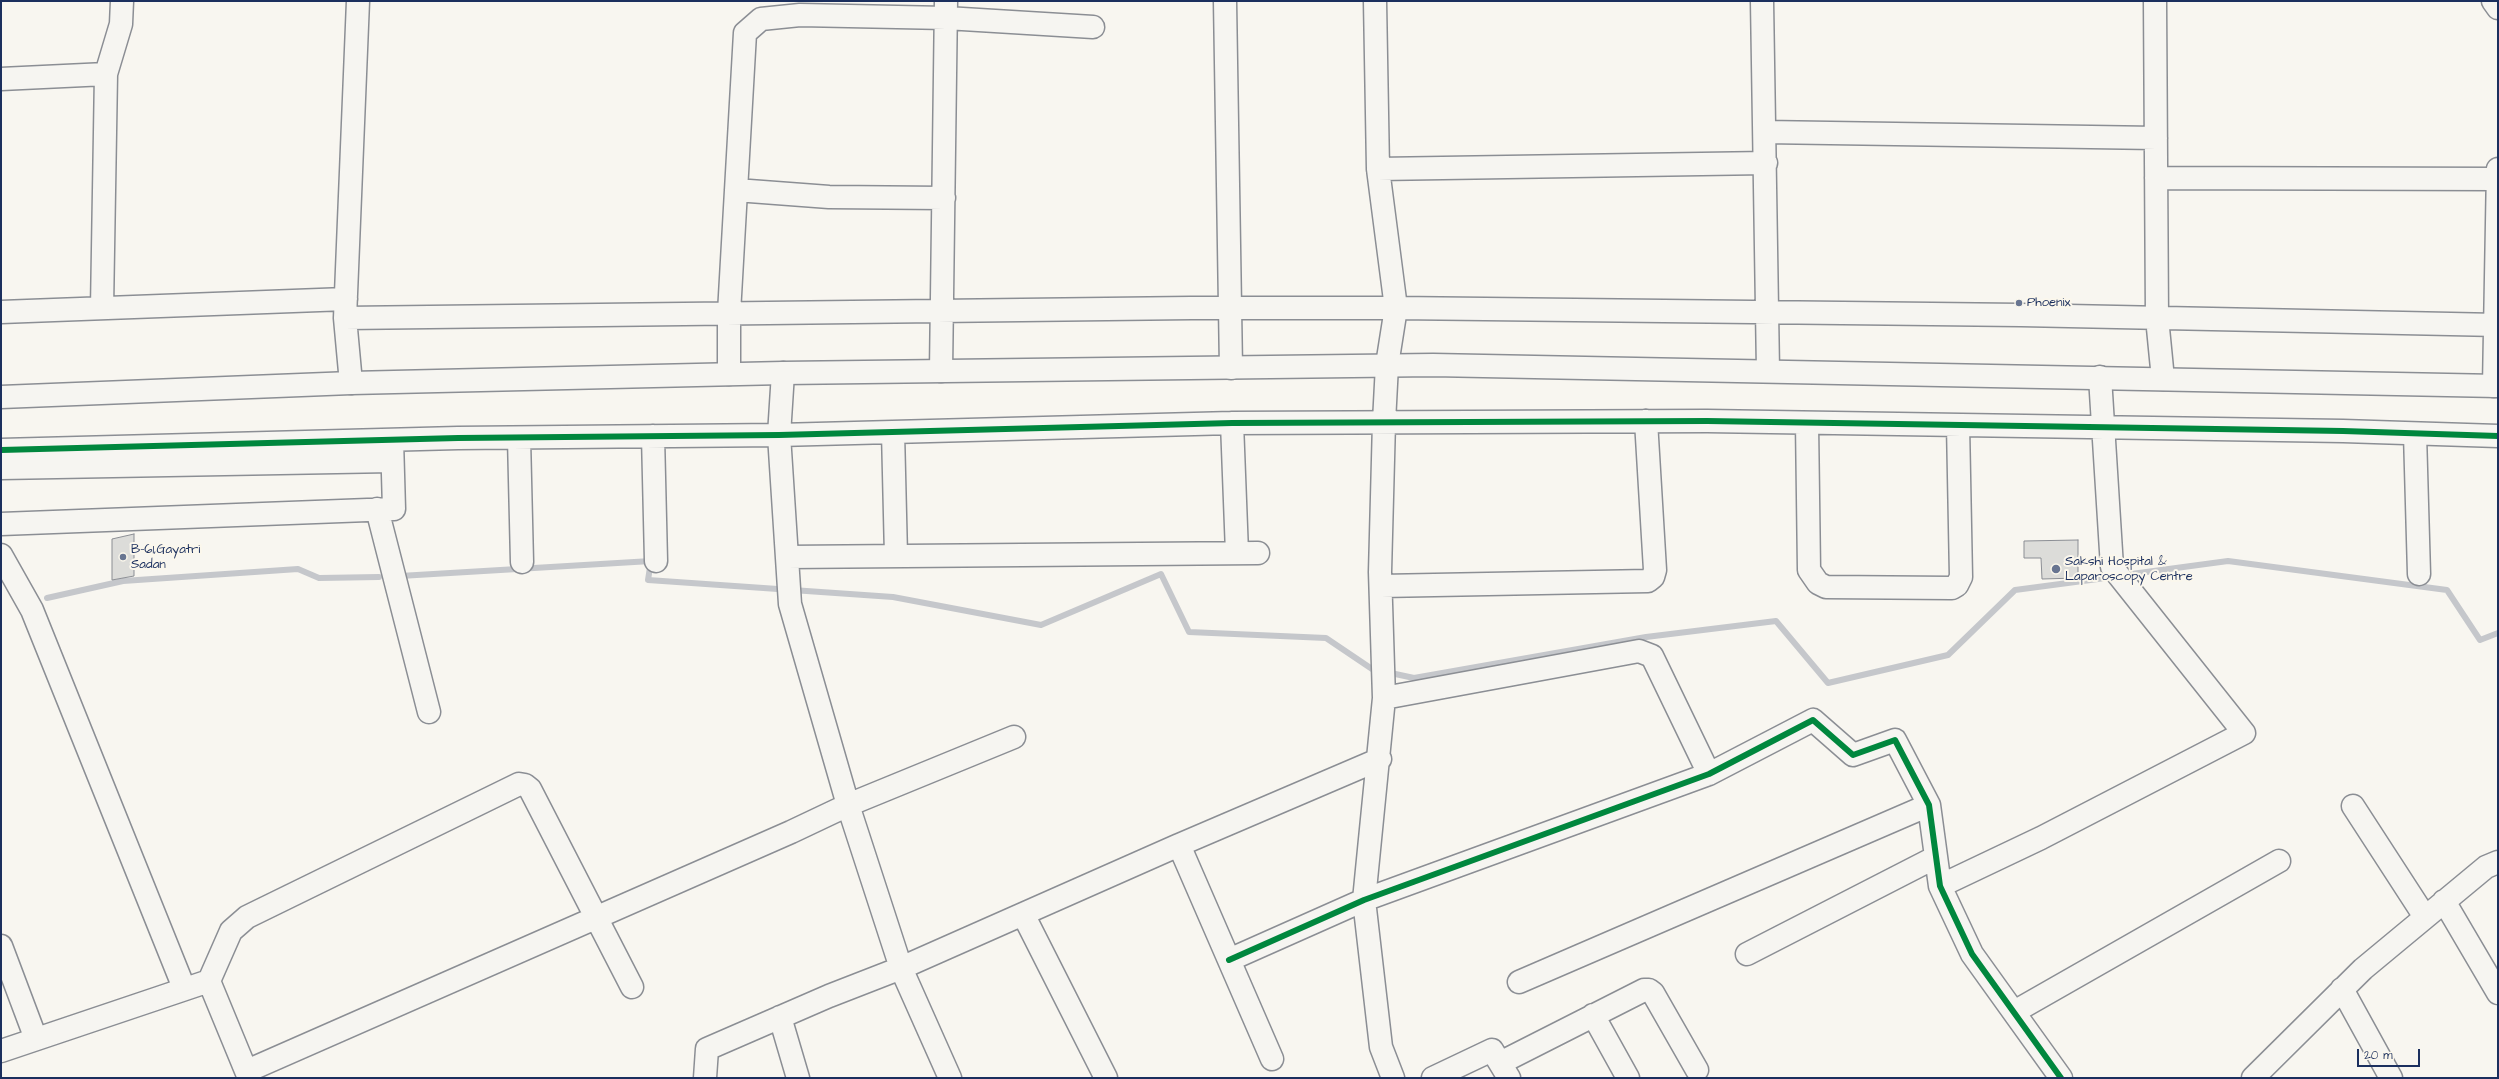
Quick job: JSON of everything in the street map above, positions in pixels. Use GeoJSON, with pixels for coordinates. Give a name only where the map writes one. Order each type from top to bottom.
{"type":"FeatureCollection","features":[{"type":"Feature","properties":{"kind":"street"},"geometry":{"type":"LineString","coordinates":[[102,308],[106,74],[121,24],[122,1]]}},
{"type":"Feature","properties":{"kind":"street"},"geometry":{"type":"LineString","coordinates":[[351,383],[345,308],[358,1]]}},
{"type":"Feature","properties":{"kind":"street"},"geometry":{"type":"LineString","coordinates":[[1225,1],[1231,368]]}},
{"type":"Feature","properties":{"kind":"street"},"geometry":{"type":"LineString","coordinates":[[1375,1],[1378,169],[1396,308],[1388,365],[1384,422],[1381,586],[1384,698],[1380,759],[1364,900],[1381,1047],[1393,1078]]}},
{"type":"Feature","properties":{"kind":"street"},"geometry":{"type":"LineString","coordinates":[[1762,1],[1766,163],[1768,371]]}},
{"type":"Feature","properties":{"kind":"street"},"geometry":{"type":"LineString","coordinates":[[2155,1],[2158,318],[2163,379]]}},
{"type":"Feature","properties":{"kind":"street"},"geometry":{"type":"LineString","coordinates":[[2493,1],[2498,8]]}},
{"type":"Feature","properties":{"kind":"street"},"geometry":{"type":"LineString","coordinates":[[941,372],[946,10]]}},
{"type":"Feature","properties":{"kind":"street"},"geometry":{"type":"LineString","coordinates":[[729,374],[729,314],[745,33],[762,20],[800,15],[946,10],[1093,27]]}},
{"type":"Feature","properties":{"kind":"street"},"geometry":{"type":"LineString","coordinates":[[1,79],[106,74]]}},
{"type":"Feature","properties":{"kind":"street"},"geometry":{"type":"LineString","coordinates":[[1765,132],[2156,138]]}},
{"type":"Feature","properties":{"kind":"street"},"geometry":{"type":"LineString","coordinates":[[1378,169],[1766,163]]}},
{"type":"Feature","properties":{"kind":"street"},"geometry":{"type":"LineString","coordinates":[[1,397],[351,383],[729,374],[1388,365],[2100,376],[2163,379],[2496,386],[2498,174],[2156,178]]}},
{"type":"Feature","properties":{"kind":"street"},"geometry":{"type":"LineString","coordinates":[[736,190],[829,197],[944,198]]}},
{"type":"Feature","properties":{"kind":"street"},"geometry":{"type":"LineString","coordinates":[[1,312],[102,308],[345,308],[729,314],[1231,308],[1396,308],[2158,318],[2496,325]]}},
{"type":"Feature","properties":{"kind":"street"},"geometry":{"type":"LineString","coordinates":[[783,373],[779,435],[787,556],[787,583],[790,604],[848,805],[902,968],[950,1078]]}},
{"type":"Feature","properties":{"kind":"street"},"geometry":{"type":"LineString","coordinates":[[1940,886],[2041,838],[2244,733],[2136,595],[2112,567],[2102,427],[2100,376]]}},
{"type":"Feature","properties":{"kind":"street"},"geometry":{"type":"LineString","coordinates":[[1381,586],[1648,581],[1653,578],[1655,570],[1646,421]]}},
{"type":"Feature","properties":{"kind":"street"},"geometry":{"type":"LineString","coordinates":[[1,468],[392,450],[519,438],[779,435],[1232,422],[1646,421],[2102,427],[2498,436]]}},
{"type":"Feature","properties":{"kind":"street"},"geometry":{"type":"LineString","coordinates":[[787,556],[1247,553],[1232,422]]}},
{"type":"Feature","properties":{"kind":"street"},"geometry":{"type":"LineString","coordinates":[[1807,423],[1809,570],[1818,583],[1826,586],[1952,588],[1957,585],[1961,577],[1958,425]]}},
{"type":"Feature","properties":{"kind":"street"},"geometry":{"type":"LineString","coordinates":[[893,432],[896,556]]}},
{"type":"Feature","properties":{"kind":"street"},"geometry":{"type":"LineString","coordinates":[[2415,434],[2419,574]]}},
{"type":"Feature","properties":{"kind":"street"},"geometry":{"type":"LineString","coordinates":[[653,436],[656,561]]}},
{"type":"Feature","properties":{"kind":"street"},"geometry":{"type":"LineString","coordinates":[[519,438],[522,562]]}},
{"type":"Feature","properties":{"kind":"street"},"geometry":{"type":"LineString","coordinates":[[1,450],[392,450]]}},
{"type":"Feature","properties":{"kind":"street"},"geometry":{"type":"LineString","coordinates":[[1,524],[394,509],[392,450]]}},
{"type":"Feature","properties":{"kind":"street"},"geometry":{"type":"LineString","coordinates":[[377,509],[429,712]]}},
{"type":"Feature","properties":{"kind":"street"},"geometry":{"type":"LineString","coordinates":[[1,555],[32,610],[184,988]]}},
{"type":"Feature","properties":{"kind":"street"},"geometry":{"type":"LineString","coordinates":[[1384,698],[1639,651],[1652,656],[1708,774]]}},
{"type":"Feature","properties":{"kind":"street"},"geometry":{"type":"LineString","coordinates":[[1229,960],[1364,900],[1708,774],[1813,720],[1853,755],[1895,740],[1929,805],[1940,886],[1972,954],[2061,1078]]}},
{"type":"Feature","properties":{"kind":"street"},"geometry":{"type":"LineString","coordinates":[[632,987],[595,917],[530,789],[526,785],[519,784],[247,917],[231,931],[209,981],[248,1075],[595,917],[791,832],[848,805],[1014,737]]}},
{"type":"Feature","properties":{"kind":"street"},"geometry":{"type":"LineString","coordinates":[[705,1078],[707,1049],[902,968],[1179,845],[1380,759]]}},
{"type":"Feature","properties":{"kind":"street"},"geometry":{"type":"LineString","coordinates":[[1519,982],[1929,805]]}},
{"type":"Feature","properties":{"kind":"street"},"geometry":{"type":"LineString","coordinates":[[2353,806],[2425,917]]}},
{"type":"Feature","properties":{"kind":"street"},"geometry":{"type":"LineString","coordinates":[[1179,845],[1272,1059]]}},
{"type":"Feature","properties":{"kind":"street"},"geometry":{"type":"LineString","coordinates":[[1747,954],[1936,857]]}},
{"type":"Feature","properties":{"kind":"street"},"geometry":{"type":"LineString","coordinates":[[2014,1012],[2279,861]]}},
{"type":"Feature","properties":{"kind":"street"},"geometry":{"type":"LineString","coordinates":[[2253,1078],[2342,989],[2444,901],[2486,868],[2498,862]]}},
{"type":"Feature","properties":{"kind":"street"},"geometry":{"type":"LineString","coordinates":[[2444,901],[2498,993]]}},
{"type":"Feature","properties":{"kind":"street"},"geometry":{"type":"LineString","coordinates":[[1023,914],[1106,1078]]}},
{"type":"Feature","properties":{"kind":"street"},"geometry":{"type":"LineString","coordinates":[[1,946],[36,1039]]}},
{"type":"Feature","properties":{"kind":"street"},"geometry":{"type":"LineString","coordinates":[[1,1050],[184,988],[209,981]]}},
{"type":"Feature","properties":{"kind":"street"},"geometry":{"type":"LineString","coordinates":[[2342,989],[2391,1078]]}},
{"type":"Feature","properties":{"kind":"street"},"geometry":{"type":"LineString","coordinates":[[1433,1078],[1492,1050],[1505,1070],[1593,1015],[1644,990],[1649,990],[1697,1070]]}},
{"type":"Feature","properties":{"kind":"street"},"geometry":{"type":"LineString","coordinates":[[1593,1015],[1628,1078]]}},
{"type":"Feature","properties":{"kind":"street"},"geometry":{"type":"LineString","coordinates":[[780,1018],[798,1078]]}},
{"type":"Feature","properties":{"kind":"building","name":"B-61,Gayatri Sadan"},"geometry":{"type":"Polygon","coordinates":[[[134,534],[134,576],[112,580],[112,539],[134,534]]]}},
{"type":"Feature","properties":{"kind":"building"},"geometry":{"type":"Polygon","coordinates":[[[2078,540],[2078,578],[2042,579],[2041,558],[2024,558],[2024,541],[2078,540]]]}},
{"type":"Feature","properties":{"kind":"waterway"},"geometry":{"type":"LineString","coordinates":[[400,576],[651,561],[648,580],[893,597],[1041,625],[1161,574],[1189,632],[1326,638],[1372,669],[1414,678],[1646,637],[1776,621],[1828,683],[1948,655],[2015,590],[2113,577]]}},
{"type":"Feature","properties":{"kind":"waterway"},"geometry":{"type":"LineString","coordinates":[[2124,575],[2228,561],[2447,590],[2480,640],[2498,633]]}},
{"type":"Feature","properties":{"kind":"waterway"},"geometry":{"type":"LineString","coordinates":[[47,598],[123,581],[298,569],[319,578],[379,577]]}},
{"type":"Feature","properties":{"kind":"cycle path"},"geometry":{"type":"LineString","coordinates":[[1,450],[458,438],[779,435],[1232,423],[1707,421],[2343,431],[2498,436]]}},
{"type":"Feature","properties":{"kind":"cycle path"},"geometry":{"type":"LineString","coordinates":[[1229,960],[1364,900],[1709,774],[1813,720],[1853,755],[1895,740],[1929,805],[1940,886],[1972,954],[2061,1078]]}},
{"type":"Feature","properties":{"kind":"place","name":"Phoenix"},"geometry":{"type":"Point","coordinates":[2019,303]}},
{"type":"Feature","properties":{"kind":"place","name":"B-61,Gayatri Sadan"},"geometry":{"type":"Point","coordinates":[123,557]}},
{"type":"Feature","properties":{"kind":"place","name":"Sakshi Hospital & Laparoscopy Centre"},"geometry":{"type":"Point","coordinates":[2056,569]}}]}
